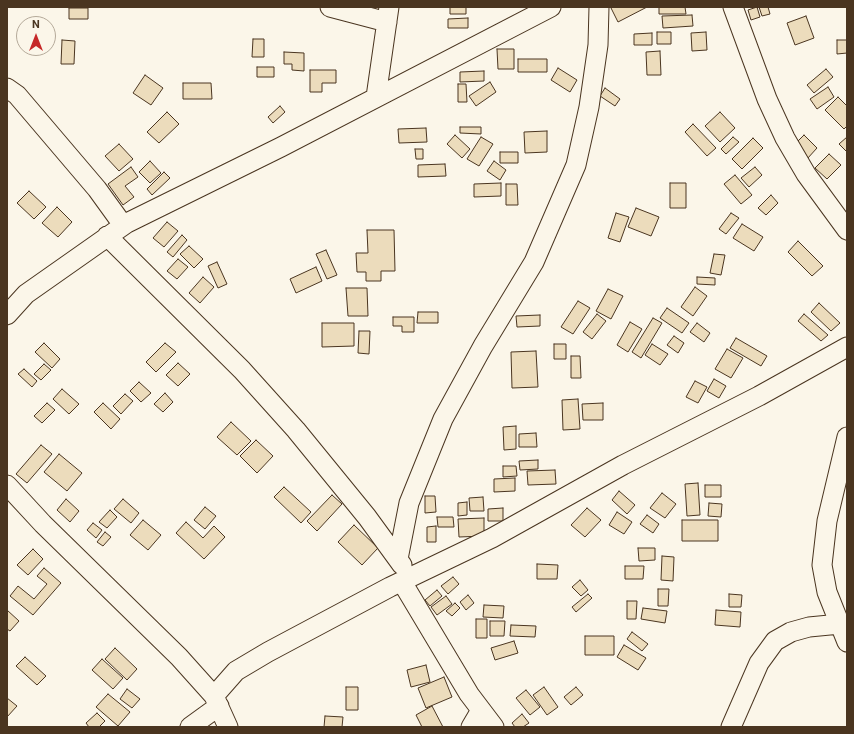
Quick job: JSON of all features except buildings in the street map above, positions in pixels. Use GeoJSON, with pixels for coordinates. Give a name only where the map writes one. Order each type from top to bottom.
{"type":"FeatureCollection","features":[{"type":"Feature","properties":{"kind":"street"},"geometry":{"type":"LineString","coordinates":[[330,7],[388,14],[376,97]]}},
{"type":"Feature","properties":{"kind":"street"},"geometry":{"type":"LineString","coordinates":[[7,315],[26,294],[124,225],[281,147],[551,7]]}},
{"type":"Feature","properties":{"kind":"street"},"geometry":{"type":"LineString","coordinates":[[398,559],[409,503],[443,419],[483,346],[534,262],[576,165],[589,107],[598,45],[599,7]]}},
{"type":"Feature","properties":{"kind":"street"},"geometry":{"type":"LineString","coordinates":[[733,7],[767,99],[785,138],[806,174],[847,230]]}},
{"type":"Feature","properties":{"kind":"street"},"geometry":{"type":"LineString","coordinates":[[7,88],[17,96],[97,189],[124,225]]}},
{"type":"Feature","properties":{"kind":"street"},"geometry":{"type":"LineString","coordinates":[[108,236],[242,370],[300,436],[367,517],[398,559],[407,579],[481,710],[494,727]]}},
{"type":"Feature","properties":{"kind":"street"},"geometry":{"type":"LineString","coordinates":[[190,727],[217,701],[236,671],[268,652],[407,579],[492,538],[623,465],[759,396],[847,347]]}},
{"type":"Feature","properties":{"kind":"street"},"geometry":{"type":"LineString","coordinates":[[847,438],[827,521],[822,565],[827,592],[842,620],[847,642]]}},
{"type":"Feature","properties":{"kind":"street"},"geometry":{"type":"LineString","coordinates":[[7,485],[55,535],[179,657],[217,701],[228,727]]}},
{"type":"Feature","properties":{"kind":"street"},"geometry":{"type":"LineString","coordinates":[[731,727],[759,663],[774,641],[791,632],[842,620]]}},
{"type":"Feature","properties":{"kind":"street"},"geometry":{"type":"LineString","coordinates":[[471,727],[481,710]]}}]}
